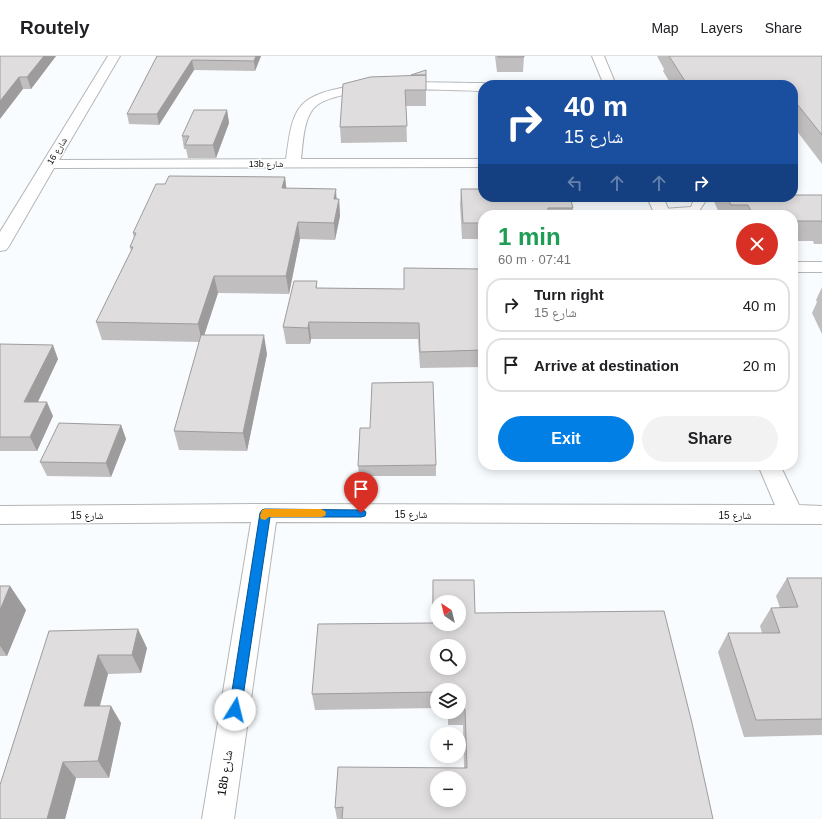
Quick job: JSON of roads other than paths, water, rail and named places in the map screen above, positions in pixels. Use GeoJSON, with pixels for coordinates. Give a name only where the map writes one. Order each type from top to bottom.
{"type":"FeatureCollection","features":[{"type":"Feature","properties":{"kind":"street","name":"شارع 16"},"geometry":{"type":"LineString","coordinates":[[0,246],[114,56]]}},
{"type":"Feature","properties":{"kind":"street"},"geometry":{"type":"LineString","coordinates":[[598,56],[608,80]]}},
{"type":"Feature","properties":{"kind":"street"},"geometry":{"type":"LineString","coordinates":[[293,164],[303,114],[313,101],[324,95],[348,89],[379,87],[478,87]]}},
{"type":"Feature","properties":{"kind":"street","name":"13b شارع"},"geometry":{"type":"LineString","coordinates":[[49,164],[478,163]]}},
{"type":"Feature","properties":{"kind":"street"},"geometry":{"type":"LineString","coordinates":[[798,267],[822,267]]}},
{"type":"Feature","properties":{"kind":"street"},"geometry":{"type":"LineString","coordinates":[[771,470],[791,515]]}},
{"type":"Feature","properties":{"kind":"street","name":"شارع 15"},"geometry":{"type":"LineString","coordinates":[[0,515],[265,513],[822,515]]}},
{"type":"Feature","properties":{"kind":"street","name":"18b شارع"},"geometry":{"type":"LineString","coordinates":[[218,819],[265,513]]}},
{"type":"Feature","properties":{"kind":"lane"},"geometry":{"type":"LineString","coordinates":[[689,210],[695,208],[699,202]]}}]}
